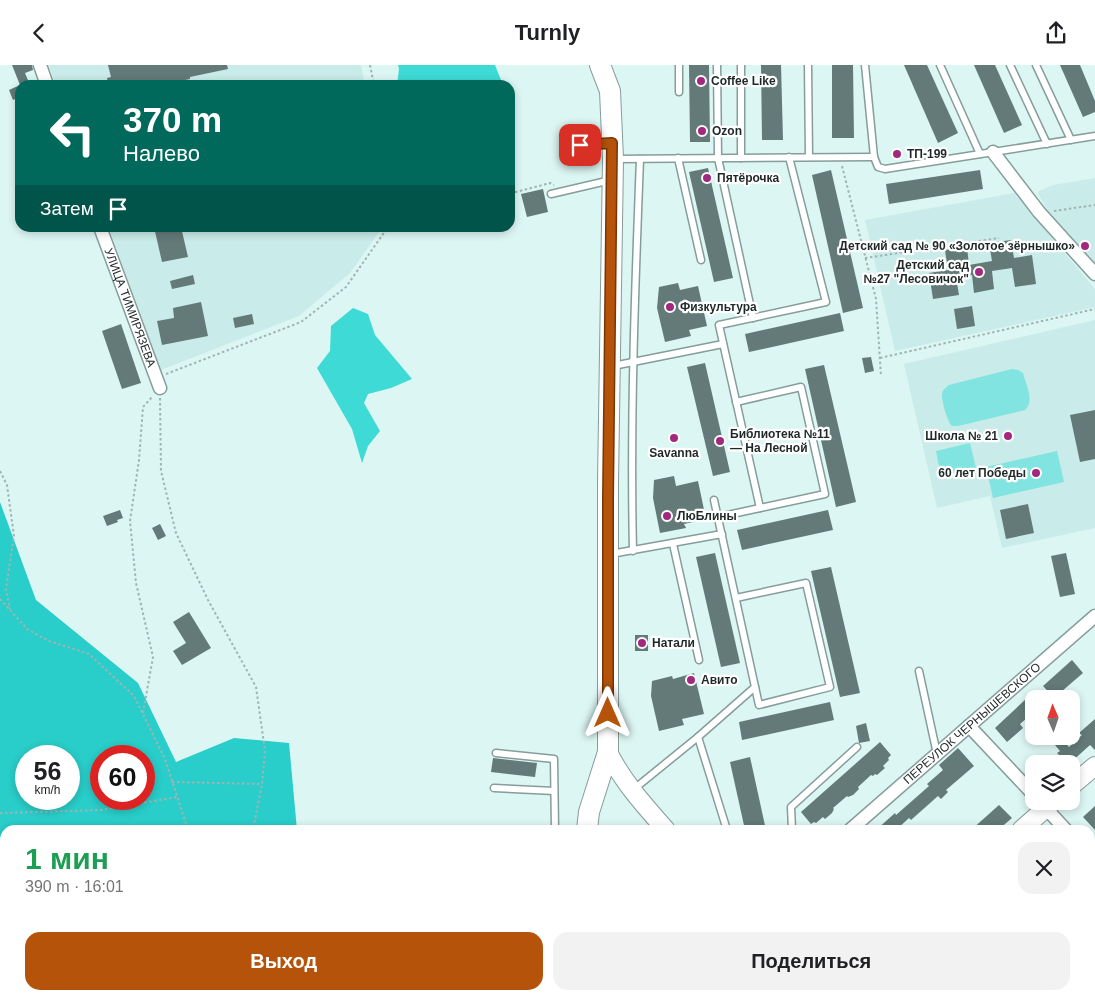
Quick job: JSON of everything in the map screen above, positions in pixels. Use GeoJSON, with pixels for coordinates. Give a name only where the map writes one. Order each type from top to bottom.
{"type":"FeatureCollection","features":[{"type":"Feature","properties":{"kind":"main road"},"geometry":{"type":"LineString","coordinates":[[600,65],[610,91]]}},
{"type":"Feature","properties":{"kind":"main road"},"geometry":{"type":"LineString","coordinates":[[588,825],[589,811],[608,752],[609,367],[612,179],[610,91],[618,65]]}},
{"type":"Feature","properties":{"kind":"main road"},"geometry":{"type":"LineString","coordinates":[[608,752],[618,772],[631,791],[662,825]]}},
{"type":"Feature","properties":{"kind":"main road"},"geometry":{"type":"LineString","coordinates":[[1080,779],[1095,766]]}},
{"type":"Feature","properties":{"kind":"main road"},"geometry":{"type":"LineString","coordinates":[[1026,825],[1041,810]]}},
{"type":"Feature","properties":{"kind":"street"},"geometry":{"type":"LineString","coordinates":[[40,65],[45,80]]}},
{"type":"Feature","properties":{"kind":"street"},"geometry":{"type":"LineString","coordinates":[[993,152],[1039,212],[1095,274]]}},
{"type":"Feature","properties":{"kind":"street","name":"УЛИЦА ТИМИРЯЗЕВА"},"geometry":{"type":"LineString","coordinates":[[102,232],[158,383]]}},
{"type":"Feature","properties":{"kind":"street","name":"ПЕРЕУЛОК ЧЕРНЫШЕВСКОГО"},"geometry":{"type":"LineString","coordinates":[[856,825],[1095,616]]}},
{"type":"Feature","properties":{"kind":"street"},"geometry":{"type":"LineString","coordinates":[[970,726],[1025,785]]}},
{"type":"Feature","properties":{"kind":"street"},"geometry":{"type":"LineString","coordinates":[[1051,810],[1062,825]]}},
{"type":"Feature","properties":{"kind":"lane"},"geometry":{"type":"LineString","coordinates":[[679,65],[679,92]]}},
{"type":"Feature","properties":{"kind":"lane"},"geometry":{"type":"LineString","coordinates":[[717,65],[718,158],[753,318]]}},
{"type":"Feature","properties":{"kind":"lane"},"geometry":{"type":"LineString","coordinates":[[741,65],[741,157]]}},
{"type":"Feature","properties":{"kind":"lane"},"geometry":{"type":"LineString","coordinates":[[808,65],[809,157]]}},
{"type":"Feature","properties":{"kind":"lane"},"geometry":{"type":"LineString","coordinates":[[865,65],[874,157],[878,167],[885,169],[1095,136]]}},
{"type":"Feature","properties":{"kind":"lane"},"geometry":{"type":"LineString","coordinates":[[940,65],[980,154]]}},
{"type":"Feature","properties":{"kind":"lane"},"geometry":{"type":"LineString","coordinates":[[1010,65],[1047,144]]}},
{"type":"Feature","properties":{"kind":"lane"},"geometry":{"type":"LineString","coordinates":[[1036,65],[1071,140]]}},
{"type":"Feature","properties":{"kind":"lane"},"geometry":{"type":"LineString","coordinates":[[578,129],[580,145],[640,159],[874,157]]}},
{"type":"Feature","properties":{"kind":"lane"},"geometry":{"type":"LineString","coordinates":[[760,508],[719,325],[826,302],[789,157]]}},
{"type":"Feature","properties":{"kind":"lane"},"geometry":{"type":"LineString","coordinates":[[678,158],[701,260]]}},
{"type":"Feature","properties":{"kind":"lane"},"geometry":{"type":"LineString","coordinates":[[633,551],[631,481],[632,362],[640,159]]}},
{"type":"Feature","properties":{"kind":"lane"},"geometry":{"type":"LineString","coordinates":[[551,194],[612,179]]}},
{"type":"Feature","properties":{"kind":"lane"},"geometry":{"type":"LineString","coordinates":[[609,367],[723,344]]}},
{"type":"Feature","properties":{"kind":"lane"},"geometry":{"type":"LineString","coordinates":[[718,517],[825,494],[800,387],[736,402]]}},
{"type":"Feature","properties":{"kind":"lane"},"geometry":{"type":"LineString","coordinates":[[714,500],[759,705],[830,687],[806,583],[736,598]]}},
{"type":"Feature","properties":{"kind":"lane"},"geometry":{"type":"LineString","coordinates":[[608,555],[722,534]]}},
{"type":"Feature","properties":{"kind":"lane"},"geometry":{"type":"LineString","coordinates":[[674,544],[700,660]]}},
{"type":"Feature","properties":{"kind":"lane"},"geometry":{"type":"LineString","coordinates":[[919,671],[937,754]]}},
{"type":"Feature","properties":{"kind":"lane"},"geometry":{"type":"LineString","coordinates":[[631,791],[698,737],[755,687]]}},
{"type":"Feature","properties":{"kind":"lane"},"geometry":{"type":"LineString","coordinates":[[698,737],[725,825]]}},
{"type":"Feature","properties":{"kind":"lane"},"geometry":{"type":"LineString","coordinates":[[792,825],[791,807],[857,747]]}},
{"type":"Feature","properties":{"kind":"lane"},"geometry":{"type":"LineString","coordinates":[[496,753],[554,759],[554,825]]}},
{"type":"Feature","properties":{"kind":"lane"},"geometry":{"type":"LineString","coordinates":[[494,788],[554,791]]}},
{"type":"Feature","properties":{"kind":"path"},"geometry":{"type":"LineString","coordinates":[[370,65],[373,80]]}},
{"type":"Feature","properties":{"kind":"path"},"geometry":{"type":"LineString","coordinates":[[840,157],[876,305],[881,376]]}},
{"type":"Feature","properties":{"kind":"path"},"geometry":{"type":"LineString","coordinates":[[515,192],[550,183]]}},
{"type":"Feature","properties":{"kind":"path"},"geometry":{"type":"LineString","coordinates":[[1039,212],[1095,205]]}},
{"type":"Feature","properties":{"kind":"path"},"geometry":{"type":"LineString","coordinates":[[143,713],[154,657],[136,583],[130,521],[139,460],[143,407],[158,383],[302,321],[346,287],[384,232]]}},
{"type":"Feature","properties":{"kind":"path"},"geometry":{"type":"LineString","coordinates":[[865,258],[999,238]]}},
{"type":"Feature","properties":{"kind":"path"},"geometry":{"type":"LineString","coordinates":[[880,358],[1095,309]]}},
{"type":"Feature","properties":{"kind":"path"},"geometry":{"type":"LineString","coordinates":[[158,383],[161,471],[176,533],[208,599],[256,687],[265,751],[262,784],[254,825]]}},
{"type":"Feature","properties":{"kind":"path"},"geometry":{"type":"LineString","coordinates":[[0,471],[7,485],[14,536],[6,589],[10,609]]}},
{"type":"Feature","properties":{"kind":"path"},"geometry":{"type":"LineString","coordinates":[[0,599],[27,629],[49,641],[90,654],[134,696],[164,759],[186,825]]}},
{"type":"Feature","properties":{"kind":"path"},"geometry":{"type":"LineString","coordinates":[[172,782],[262,784]]}},
{"type":"Feature","properties":{"kind":"path"},"geometry":{"type":"LineString","coordinates":[[0,813],[101,810],[177,797]]}},
{"type":"Feature","properties":{"kind":"shaded area"},"geometry":{"type":"Polygon","coordinates":[[[49,65],[361,65],[364,80],[54,80],[49,65]]]}},
{"type":"Feature","properties":{"kind":"shaded area"},"geometry":{"type":"Polygon","coordinates":[[[398,65],[495,65],[501,80],[398,80],[398,65]]]}},
{"type":"Feature","properties":{"kind":"shaded area","name":"Детский сад № 90 «Золотое зёрнышко»"},"geometry":{"type":"Polygon","coordinates":[[[1095,178],[1095,269],[1055,223],[1037,192],[1053,185],[1095,178]]]}},
{"type":"Feature","properties":{"kind":"shaded area","name":"Детский сад №27 \"Лесовичок\""},"geometry":{"type":"Polygon","coordinates":[[[1014,193],[1095,289],[1095,307],[895,351],[865,220],[1014,193]]]}},
{"type":"Feature","properties":{"kind":"shaded area"},"geometry":{"type":"Polygon","coordinates":[[[110,232],[379,232],[350,273],[299,316],[161,370],[110,232]]]}},
{"type":"Feature","properties":{"kind":"shaded area"},"geometry":{"type":"Polygon","coordinates":[[[353,308],[368,314],[375,335],[412,379],[391,388],[368,394],[364,403],[380,431],[368,446],[362,463],[352,429],[317,368],[330,351],[331,326],[353,308]]]}},
{"type":"Feature","properties":{"kind":"shaded area","name":"Школа № 21"},"geometry":{"type":"Polygon","coordinates":[[[1095,320],[1095,528],[1002,548],[990,496],[937,508],[904,364],[1095,320]]]}},
{"type":"Feature","properties":{"kind":"shaded area"},"geometry":{"type":"Polygon","coordinates":[[[1012,369],[1023,373],[1028,388],[1030,398],[1025,410],[958,426],[950,424],[943,402],[942,393],[945,388],[949,385],[1012,369]]]}},
{"type":"Feature","properties":{"kind":"shaded area"},"geometry":{"type":"Polygon","coordinates":[[[970,443],[976,468],[941,476],[936,451],[970,443]]]}},
{"type":"Feature","properties":{"kind":"shaded area"},"geometry":{"type":"Polygon","coordinates":[[[1057,451],[1064,482],[993,498],[986,467],[1057,451]]]}},
{"type":"Feature","properties":{"kind":"shaded area"},"geometry":{"type":"Polygon","coordinates":[[[0,502],[36,600],[138,683],[176,762],[234,738],[289,743],[297,825],[0,825],[0,502]]]}},
{"type":"Feature","properties":{"kind":"building"},"geometry":{"type":"Polygon","coordinates":[[[12,65],[32,65],[33,70],[25,73],[28,80],[18,80],[12,65]]]}},
{"type":"Feature","properties":{"kind":"building"},"geometry":{"type":"Polygon","coordinates":[[[108,65],[227,65],[228,69],[190,77],[190,79],[185,80],[107,80],[107,78],[111,77],[108,65]]]}},
{"type":"Feature","properties":{"kind":"building"},"geometry":{"type":"Polygon","coordinates":[[[689,65],[709,65],[710,142],[690,142],[689,65]]]}},
{"type":"Feature","properties":{"kind":"building"},"geometry":{"type":"Polygon","coordinates":[[[761,65],[781,65],[783,140],[762,140],[761,65]]]}},
{"type":"Feature","properties":{"kind":"building"},"geometry":{"type":"Polygon","coordinates":[[[832,65],[853,65],[854,138],[832,138],[832,65]]]}},
{"type":"Feature","properties":{"kind":"building"},"geometry":{"type":"Polygon","coordinates":[[[904,65],[927,65],[958,133],[938,143],[904,65]]]}},
{"type":"Feature","properties":{"kind":"building"},"geometry":{"type":"Polygon","coordinates":[[[974,65],[995,65],[1022,125],[1004,133],[974,65]]]}},
{"type":"Feature","properties":{"kind":"building"},"geometry":{"type":"Polygon","coordinates":[[[1060,65],[1080,65],[1095,101],[1095,112],[1083,117],[1060,65]]]}},
{"type":"Feature","properties":{"kind":"building"},"geometry":{"type":"Polygon","coordinates":[[[15,87],[15,99],[13,100],[9,90],[15,87]]]}},
{"type":"Feature","properties":{"kind":"building"},"geometry":{"type":"Polygon","coordinates":[[[708,168],[733,278],[714,282],[689,172],[708,168]]]}},
{"type":"Feature","properties":{"kind":"building"},"geometry":{"type":"Polygon","coordinates":[[[831,170],[863,308],[843,313],[812,175],[831,170]]]}},
{"type":"Feature","properties":{"kind":"building"},"geometry":{"type":"Polygon","coordinates":[[[980,170],[983,189],[889,204],[886,184],[980,170]]]}},
{"type":"Feature","properties":{"kind":"building"},"geometry":{"type":"Polygon","coordinates":[[[543,189],[548,212],[527,217],[521,194],[543,189]]]}},
{"type":"Feature","properties":{"kind":"building"},"geometry":{"type":"Polygon","coordinates":[[[155,232],[182,232],[188,257],[162,262],[155,232]]]}},
{"type":"Feature","properties":{"kind":"building"},"geometry":{"type":"Polygon","coordinates":[[[1011,240],[1014,258],[1032,255],[1036,284],[1015,287],[1012,268],[992,271],[994,289],[974,293],[972,275],[956,277],[959,295],[933,299],[929,273],[948,270],[945,250],[967,247],[969,265],[992,261],[989,243],[1011,240]]]}},
{"type":"Feature","properties":{"kind":"building"},"geometry":{"type":"Polygon","coordinates":[[[193,275],[195,284],[172,289],[170,281],[193,275]]]}},
{"type":"Feature","properties":{"kind":"building"},"geometry":{"type":"Polygon","coordinates":[[[678,283],[680,290],[698,286],[707,326],[689,330],[691,336],[665,342],[657,308],[659,287],[678,283]]]}},
{"type":"Feature","properties":{"kind":"building"},"geometry":{"type":"Polygon","coordinates":[[[201,302],[208,336],[162,345],[157,321],[174,318],[173,308],[201,302]]]}},
{"type":"Feature","properties":{"kind":"building"},"geometry":{"type":"Polygon","coordinates":[[[972,306],[975,326],[957,329],[954,309],[972,306]]]}},
{"type":"Feature","properties":{"kind":"building"},"geometry":{"type":"Polygon","coordinates":[[[840,313],[844,331],[749,352],[745,334],[840,313]]]}},
{"type":"Feature","properties":{"kind":"building"},"geometry":{"type":"Polygon","coordinates":[[[252,314],[254,324],[235,328],[233,318],[252,314]]]}},
{"type":"Feature","properties":{"kind":"building"},"geometry":{"type":"Polygon","coordinates":[[[121,324],[141,383],[122,389],[102,331],[121,324]]]}},
{"type":"Feature","properties":{"kind":"building"},"geometry":{"type":"Polygon","coordinates":[[[871,357],[874,371],[865,373],[862,358],[871,357]]]}},
{"type":"Feature","properties":{"kind":"building"},"geometry":{"type":"Polygon","coordinates":[[[705,363],[730,472],[713,476],[687,367],[705,363]]]}},
{"type":"Feature","properties":{"kind":"building"},"geometry":{"type":"Polygon","coordinates":[[[824,365],[856,502],[836,507],[805,369],[824,365]]]}},
{"type":"Feature","properties":{"kind":"building"},"geometry":{"type":"Polygon","coordinates":[[[1095,410],[1095,459],[1080,462],[1070,415],[1095,410]]]}},
{"type":"Feature","properties":{"kind":"building"},"geometry":{"type":"Polygon","coordinates":[[[674,476],[676,486],[698,481],[706,519],[684,524],[686,528],[660,533],[653,498],[654,480],[674,476]]]}},
{"type":"Feature","properties":{"kind":"building"},"geometry":{"type":"Polygon","coordinates":[[[1028,504],[1034,533],[1006,539],[1000,510],[1028,504]]]}},
{"type":"Feature","properties":{"kind":"building"},"geometry":{"type":"Polygon","coordinates":[[[120,510],[123,518],[107,526],[103,516],[120,510]]]}},
{"type":"Feature","properties":{"kind":"building"},"geometry":{"type":"Polygon","coordinates":[[[828,510],[833,530],[742,550],[737,530],[828,510]]]}},
{"type":"Feature","properties":{"kind":"building"},"geometry":{"type":"Polygon","coordinates":[[[160,524],[166,536],[158,540],[152,528],[160,524]]]}},
{"type":"Feature","properties":{"kind":"building"},"geometry":{"type":"Polygon","coordinates":[[[715,553],[740,663],[721,667],[696,557],[715,553]]]}},
{"type":"Feature","properties":{"kind":"building"},"geometry":{"type":"Polygon","coordinates":[[[1066,553],[1075,594],[1060,597],[1051,556],[1066,553]]]}},
{"type":"Feature","properties":{"kind":"building"},"geometry":{"type":"Polygon","coordinates":[[[831,567],[860,693],[840,697],[811,571],[831,567]]]}},
{"type":"Feature","properties":{"kind":"building"},"geometry":{"type":"Polygon","coordinates":[[[189,612],[211,648],[182,665],[173,651],[186,643],[173,622],[189,612]]]}},
{"type":"Feature","properties":{"kind":"building","name":"Натали"},"geometry":{"type":"Polygon","coordinates":[[[635,635],[648,635],[648,651],[635,651],[635,635]]]}},
{"type":"Feature","properties":{"kind":"building"},"geometry":{"type":"Polygon","coordinates":[[[1072,660],[1083,673],[1063,690],[1047,690],[1043,686],[1072,660]]]}},
{"type":"Feature","properties":{"kind":"building"},"geometry":{"type":"Polygon","coordinates":[[[694,673],[704,714],[682,719],[684,725],[659,731],[651,696],[652,681],[672,676],[673,679],[694,673]]]}},
{"type":"Feature","properties":{"kind":"building"},"geometry":{"type":"Polygon","coordinates":[[[1025,700],[1025,720],[1020,724],[1023,728],[1007,742],[995,728],[1025,700]]]}},
{"type":"Feature","properties":{"kind":"building"},"geometry":{"type":"Polygon","coordinates":[[[830,702],[834,720],[742,740],[739,722],[830,702]]]}},
{"type":"Feature","properties":{"kind":"building"},"geometry":{"type":"Polygon","coordinates":[[[1095,719],[1095,750],[1090,745],[1079,755],[1059,755],[1057,753],[1060,751],[1055,745],[1067,745],[1069,747],[1071,745],[1080,745],[1080,737],[1082,735],[1080,732],[1095,719]]]}},
{"type":"Feature","properties":{"kind":"building"},"geometry":{"type":"Polygon","coordinates":[[[866,723],[870,741],[859,743],[856,726],[866,723]]]}},
{"type":"Feature","properties":{"kind":"building"},"geometry":{"type":"Polygon","coordinates":[[[880,742],[891,755],[883,766],[885,768],[877,775],[871,775],[858,787],[859,789],[853,795],[847,796],[833,808],[832,813],[825,819],[823,817],[816,823],[811,824],[801,812],[880,742]]]}},
{"type":"Feature","properties":{"kind":"building"},"geometry":{"type":"Polygon","coordinates":[[[958,748],[974,766],[946,790],[948,792],[941,799],[938,796],[911,820],[909,818],[901,825],[882,825],[929,786],[927,784],[943,770],[939,765],[958,748]]]}},
{"type":"Feature","properties":{"kind":"building"},"geometry":{"type":"Polygon","coordinates":[[[750,757],[765,825],[744,825],[730,762],[750,757]]]}},
{"type":"Feature","properties":{"kind":"building"},"geometry":{"type":"Polygon","coordinates":[[[493,758],[537,763],[535,777],[491,772],[493,758]]]}},
{"type":"Feature","properties":{"kind":"building"},"geometry":{"type":"Polygon","coordinates":[[[999,805],[1012,818],[1004,825],[977,825],[999,805]]]}},
{"type":"Feature","properties":{"kind":"building"},"geometry":{"type":"Polygon","coordinates":[[[1095,806],[1095,825],[1090,825],[1083,817],[1095,806]]]}},
{"type":"Feature","properties":{"kind":"place","name":"Coffee Like"},"geometry":{"type":"Point","coordinates":[701,81]}},
{"type":"Feature","properties":{"kind":"place","name":"Ozon"},"geometry":{"type":"Point","coordinates":[702,131]}},
{"type":"Feature","properties":{"kind":"place","name":"ТП-199"},"geometry":{"type":"Point","coordinates":[897,154]}},
{"type":"Feature","properties":{"kind":"place","name":"Пятёрочка"},"geometry":{"type":"Point","coordinates":[707,178]}},
{"type":"Feature","properties":{"kind":"place","name":"Детский сад № 90 «Золотое зёрнышко»"},"geometry":{"type":"Point","coordinates":[1085,246]}},
{"type":"Feature","properties":{"kind":"place","name":"Детский сад №27 \"Лесовичок\""},"geometry":{"type":"Point","coordinates":[979,272]}},
{"type":"Feature","properties":{"kind":"place","name":"Физкультура"},"geometry":{"type":"Point","coordinates":[670,307]}},
{"type":"Feature","properties":{"kind":"place","name":"Школа № 21"},"geometry":{"type":"Point","coordinates":[1008,436]}},
{"type":"Feature","properties":{"kind":"place","name":"Savanna"},"geometry":{"type":"Point","coordinates":[674,438]}},
{"type":"Feature","properties":{"kind":"place","name":"Библиотека №11 — На Лесной"},"geometry":{"type":"Point","coordinates":[720,441]}},
{"type":"Feature","properties":{"kind":"place","name":"60 лет Победы"},"geometry":{"type":"Point","coordinates":[1036,473]}},
{"type":"Feature","properties":{"kind":"place","name":"ЛюБлины"},"geometry":{"type":"Point","coordinates":[667,516]}},
{"type":"Feature","properties":{"kind":"place","name":"Натали"},"geometry":{"type":"Point","coordinates":[642,643]}},
{"type":"Feature","properties":{"kind":"place","name":"Авито"},"geometry":{"type":"Point","coordinates":[691,680]}},
{"type":"Feature","properties":{"kind":"route"},"geometry":{"type":"LineString","coordinates":[[580,145],[612,143],[613,159],[608,500],[608,713]]}}]}
